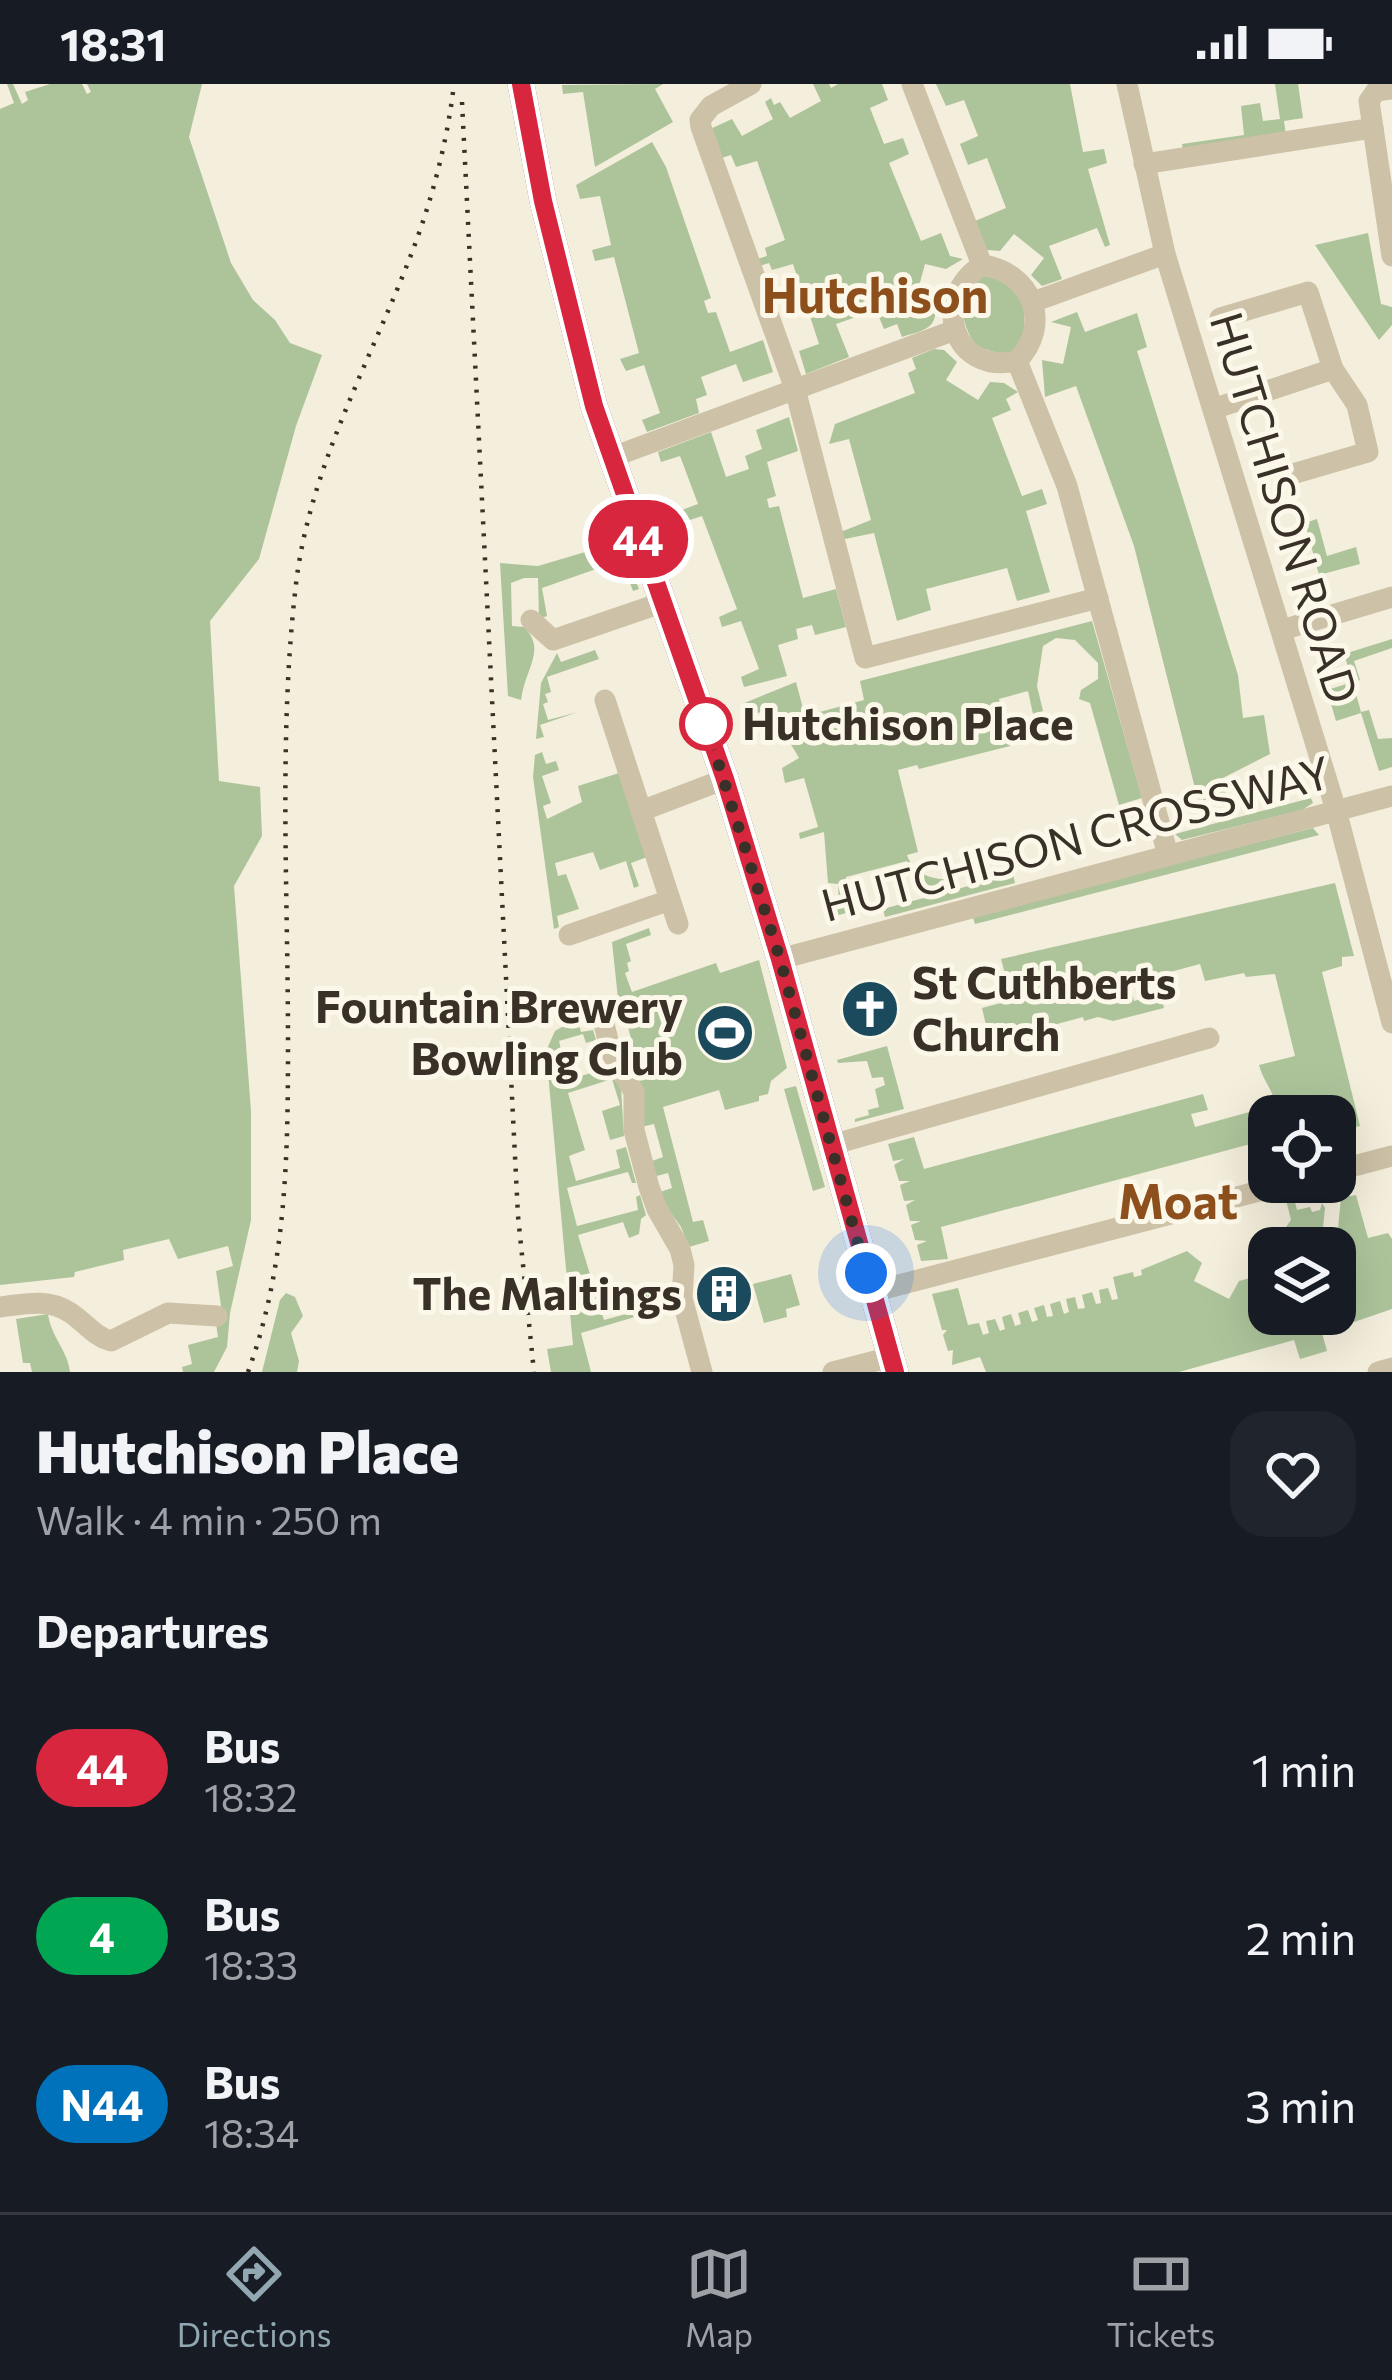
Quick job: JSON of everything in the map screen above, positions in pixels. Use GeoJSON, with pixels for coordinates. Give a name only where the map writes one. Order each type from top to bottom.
{"type":"FeatureCollection","features":[{"type":"Feature","properties":{"kind":"main road"},"geometry":{"type":"LineString","coordinates":[[521,84],[567,307],[610,458],[725,779],[893,1364]]}},
{"type":"Feature","properties":{"kind":"street"},"geometry":{"type":"LineString","coordinates":[[751,84],[717,92],[700,120],[795,389],[863,651],[1096,592]]}},
{"type":"Feature","properties":{"kind":"street"},"geometry":{"type":"LineString","coordinates":[[912,84],[982,265]]}},
{"type":"Feature","properties":{"kind":"street","name":"HUTCHISON ROAD"},"geometry":{"type":"LineString","coordinates":[[1127,84],[1165,254],[1336,810],[1392,1023]]}},
{"type":"Feature","properties":{"kind":"street"},"geometry":{"type":"LineString","coordinates":[[1392,88],[1370,95],[1392,256]]}},
{"type":"Feature","properties":{"kind":"street"},"geometry":{"type":"LineString","coordinates":[[1144,164],[1373,128]]}},
{"type":"Feature","properties":{"kind":"street"},"geometry":{"type":"LineString","coordinates":[[1033,302],[1165,254]]}},
{"type":"Feature","properties":{"kind":"street"},"geometry":{"type":"LineString","coordinates":[[982,265],[1012,275],[1033,302],[1034,336],[1017,362],[980,359],[955,330],[952,315],[958,291],[982,265]]}},
{"type":"Feature","properties":{"kind":"street"},"geometry":{"type":"LineString","coordinates":[[1220,318],[1308,292],[1333,369],[1357,405],[1368,452],[1289,476]]}},
{"type":"Feature","properties":{"kind":"street"},"geometry":{"type":"LineString","coordinates":[[610,458],[955,330]]}},
{"type":"Feature","properties":{"kind":"street"},"geometry":{"type":"LineString","coordinates":[[1017,362],[1067,486],[1168,855]]}},
{"type":"Feature","properties":{"kind":"street"},"geometry":{"type":"LineString","coordinates":[[1213,409],[1333,369]]}},
{"type":"Feature","properties":{"kind":"street"},"geometry":{"type":"LineString","coordinates":[[1282,630],[1392,597]]}},
{"type":"Feature","properties":{"kind":"street"},"geometry":{"type":"LineString","coordinates":[[531,620],[553,640],[661,603]]}},
{"type":"Feature","properties":{"kind":"street"},"geometry":{"type":"LineString","coordinates":[[605,700],[678,924]]}},
{"type":"Feature","properties":{"kind":"street"},"geometry":{"type":"LineString","coordinates":[[641,811],[725,779]]}},
{"type":"Feature","properties":{"kind":"street","name":"HUTCHISON CROSSWAY"},"geometry":{"type":"LineString","coordinates":[[780,959],[1392,796]]}},
{"type":"Feature","properties":{"kind":"street"},"geometry":{"type":"LineString","coordinates":[[568,935],[670,900]]}},
{"type":"Feature","properties":{"kind":"street"},"geometry":{"type":"LineString","coordinates":[[603,1020],[611,1052],[634,1092],[634,1130],[649,1187],[680,1249],[682,1298],[702,1372]]}},
{"type":"Feature","properties":{"kind":"street"},"geometry":{"type":"LineString","coordinates":[[831,1145],[1209,1037]]}},
{"type":"Feature","properties":{"kind":"street"},"geometry":{"type":"LineString","coordinates":[[1356,1166],[1392,1156]]}},
{"type":"Feature","properties":{"kind":"street"},"geometry":{"type":"LineString","coordinates":[[872,1292],[1248,1194]]}},
{"type":"Feature","properties":{"kind":"street"},"geometry":{"type":"LineString","coordinates":[[0,1307],[48,1302],[68,1310],[111,1341],[168,1313],[218,1316]]}},
{"type":"Feature","properties":{"kind":"street"},"geometry":{"type":"LineString","coordinates":[[833,1372],[893,1364]]}},
{"type":"Feature","properties":{"kind":"street"},"geometry":{"type":"LineString","coordinates":[[1378,1372],[1392,1368]]}},
{"type":"Feature","properties":{"kind":"green space"},"geometry":{"type":"Polygon","coordinates":[[[7,84],[13,84],[22,104],[28,100],[25,92],[50,84],[82,84],[87,94],[91,92],[87,84],[202,84],[189,137],[231,263],[253,300],[275,320],[290,343],[322,355],[296,426],[259,559],[210,621],[219,781],[260,787],[262,836],[234,886],[251,1111],[251,1220],[227,1347],[214,1372],[183,1372],[182,1367],[192,1364],[188,1345],[218,1337],[216,1323],[223,1320],[216,1271],[233,1266],[228,1246],[178,1259],[169,1239],[123,1250],[124,1260],[75,1272],[74,1277],[0,1285],[0,109],[14,103],[7,84]]]}},
{"type":"Feature","properties":{"kind":"green space"},"geometry":{"type":"Polygon","coordinates":[[[663,84],[655,89],[673,122],[595,167],[583,92],[563,94],[562,85],[663,84]]]}},
{"type":"Feature","properties":{"kind":"green space"},"geometry":{"type":"Polygon","coordinates":[[[813,84],[831,88],[882,84],[888,100],[870,108],[884,144],[903,138],[909,154],[889,163],[921,241],[941,233],[950,256],[963,259],[946,269],[925,264],[915,301],[935,307],[934,321],[926,328],[902,337],[897,324],[884,329],[876,310],[836,324],[849,357],[806,374],[799,351],[819,344],[793,264],[772,270],[769,263],[757,267],[754,260],[767,256],[765,248],[785,240],[757,161],[736,167],[731,155],[718,159],[708,130],[732,119],[742,136],[773,119],[765,102],[771,98],[774,105],[780,102],[790,118],[821,101],[813,84]]]}},
{"type":"Feature","properties":{"kind":"green space"},"geometry":{"type":"Polygon","coordinates":[[[936,84],[1070,84],[1083,152],[1104,149],[1107,163],[1088,169],[1110,245],[1105,247],[1097,228],[1049,246],[1062,279],[1042,286],[1031,275],[1044,258],[1014,234],[1000,251],[987,250],[975,221],[1006,208],[987,158],[968,165],[960,144],[978,136],[964,100],[946,106],[936,84]]]}},
{"type":"Feature","properties":{"kind":"green space"},"geometry":{"type":"Polygon","coordinates":[[[1275,84],[1298,84],[1303,118],[1284,121],[1286,135],[1183,150],[1182,144],[1244,135],[1241,106],[1260,103],[1263,121],[1280,119],[1275,84]]]}},
{"type":"Feature","properties":{"kind":"green space"},"geometry":{"type":"Polygon","coordinates":[[[652,142],[666,167],[711,298],[704,301],[708,313],[716,312],[730,352],[763,340],[773,372],[743,382],[736,364],[701,377],[707,395],[696,399],[699,413],[647,432],[642,420],[660,413],[644,365],[626,371],[620,359],[639,353],[614,257],[595,261],[592,250],[611,245],[600,196],[580,199],[576,185],[652,142]]]}},
{"type":"Feature","properties":{"kind":"green space"},"geometry":{"type":"Polygon","coordinates":[[[1368,233],[1381,304],[1392,307],[1392,325],[1379,340],[1315,245],[1368,233]]]}},
{"type":"Feature","properties":{"kind":"green space"},"geometry":{"type":"Polygon","coordinates":[[[984,276],[1003,278],[1024,304],[1025,342],[1007,356],[975,346],[966,327],[964,299],[984,276]]]}},
{"type":"Feature","properties":{"kind":"green space"},"geometry":{"type":"Polygon","coordinates":[[[1077,312],[1085,332],[1137,313],[1147,347],[1137,351],[1238,675],[1243,718],[1264,715],[1270,754],[1219,780],[1229,799],[1198,800],[1134,546],[1076,386],[1045,397],[1042,360],[1063,364],[1071,327],[1051,322],[1077,312]]]}},
{"type":"Feature","properties":{"kind":"green space"},"geometry":{"type":"Polygon","coordinates":[[[944,350],[957,362],[946,380],[978,400],[990,382],[1004,383],[1018,392],[1006,399],[1011,410],[992,418],[1022,496],[1042,489],[1047,504],[1026,511],[1050,592],[1017,601],[1007,568],[926,589],[931,610],[897,621],[874,533],[840,540],[838,533],[871,520],[849,439],[829,444],[835,424],[915,393],[908,373],[916,369],[912,358],[944,350]]]}},
{"type":"Feature","properties":{"kind":"green space"},"geometry":{"type":"Polygon","coordinates":[[[789,417],[798,451],[767,462],[776,496],[767,499],[769,508],[779,506],[803,598],[836,589],[846,627],[815,635],[812,625],[796,629],[798,639],[778,645],[787,676],[744,687],[741,677],[759,669],[741,621],[722,627],[719,617],[737,609],[702,516],[684,522],[679,511],[698,504],[680,456],[661,462],[658,452],[711,432],[726,477],[749,469],[745,456],[762,449],[756,430],[789,417]]]}},
{"type":"Feature","properties":{"kind":"green space"},"geometry":{"type":"Polygon","coordinates":[[[1317,519],[1327,556],[1356,547],[1360,564],[1319,575],[1305,523],[1317,519]]]}},
{"type":"Feature","properties":{"kind":"green space"},"geometry":{"type":"Polygon","coordinates":[[[619,542],[639,589],[633,591],[617,548],[593,557],[596,569],[542,588],[547,616],[539,619],[538,578],[511,583],[512,626],[524,627],[531,635],[534,652],[521,700],[508,696],[500,563],[538,566],[619,542]]]}},
{"type":"Feature","properties":{"kind":"green space"},"geometry":{"type":"Polygon","coordinates":[[[1092,621],[1142,798],[1119,805],[1090,703],[1079,699],[1081,690],[1098,679],[1098,663],[1075,640],[1056,638],[1043,646],[1037,686],[1043,711],[1033,714],[1028,691],[999,699],[1010,746],[898,770],[918,852],[907,855],[910,862],[925,875],[954,884],[916,893],[907,861],[846,877],[854,911],[831,917],[829,903],[839,902],[838,884],[828,883],[824,832],[800,839],[799,833],[818,827],[804,778],[785,783],[782,768],[799,758],[769,707],[748,719],[742,704],[796,682],[805,716],[864,700],[860,681],[1092,621]]]}},
{"type":"Feature","properties":{"kind":"green space"},"geometry":{"type":"Polygon","coordinates":[[[1392,639],[1392,648],[1354,661],[1360,680],[1353,683],[1361,712],[1369,710],[1378,739],[1392,738],[1392,767],[1379,771],[1361,713],[1336,721],[1327,690],[1353,682],[1344,654],[1392,639]]]}},
{"type":"Feature","properties":{"kind":"green space"},"geometry":{"type":"Polygon","coordinates":[[[595,650],[599,659],[547,677],[551,692],[545,694],[548,702],[543,704],[548,720],[578,712],[540,725],[544,737],[536,739],[541,683],[557,653],[561,662],[595,650]]]}},
{"type":"Feature","properties":{"kind":"green space"},"geometry":{"type":"Polygon","coordinates":[[[542,752],[546,764],[556,761],[559,770],[542,776],[551,803],[543,806],[547,819],[582,802],[578,786],[619,773],[647,857],[631,863],[639,886],[634,888],[626,861],[600,870],[593,852],[555,863],[558,876],[566,874],[579,909],[557,916],[559,927],[554,929],[533,777],[535,755],[542,752]]]}},
{"type":"Feature","properties":{"kind":"green space"},"geometry":{"type":"Polygon","coordinates":[[[1311,798],[1313,803],[1302,810],[1182,840],[1175,834],[1311,798]]]}},
{"type":"Feature","properties":{"kind":"green space"},"geometry":{"type":"Polygon","coordinates":[[[1313,828],[1319,835],[975,924],[972,915],[1313,828]]]}},
{"type":"Feature","properties":{"kind":"green space"},"geometry":{"type":"Polygon","coordinates":[[[1013,874],[1015,883],[885,917],[883,909],[1013,874]]]}},
{"type":"Feature","properties":{"kind":"green space"},"geometry":{"type":"Polygon","coordinates":[[[1335,883],[1354,956],[1342,957],[1342,966],[1322,972],[1352,1095],[1272,1095],[1259,1065],[1295,1056],[1275,974],[1246,977],[1244,973],[1205,981],[1200,964],[1129,983],[1134,1001],[1161,994],[1164,1008],[1113,1021],[1098,1017],[1084,1021],[1083,1017],[1024,1033],[1021,1026],[988,1034],[982,1008],[1012,1000],[1001,959],[1335,883]]]}},
{"type":"Feature","properties":{"kind":"green space"},"geometry":{"type":"Polygon","coordinates":[[[649,928],[651,935],[626,944],[631,961],[625,973],[632,992],[716,963],[720,973],[759,960],[787,1068],[771,1081],[768,1094],[759,1096],[759,1101],[725,1110],[719,1090],[663,1107],[693,1222],[703,1220],[709,1241],[689,1247],[657,1193],[672,1188],[668,1173],[653,1177],[649,1162],[663,1157],[654,1124],[641,1127],[621,1054],[634,1050],[623,1008],[619,1008],[612,942],[649,928]]]}},
{"type":"Feature","properties":{"kind":"green space"},"geometry":{"type":"Polygon","coordinates":[[[577,1018],[581,1032],[593,1030],[596,1040],[586,1043],[583,1034],[559,1041],[568,1079],[596,1072],[595,1065],[602,1063],[621,1088],[624,1136],[610,1140],[602,1111],[620,1105],[612,1079],[568,1093],[585,1150],[569,1156],[576,1181],[620,1168],[616,1150],[626,1147],[636,1183],[628,1172],[567,1188],[577,1226],[638,1210],[636,1197],[640,1195],[646,1215],[639,1234],[629,1238],[623,1222],[578,1235],[604,1320],[648,1308],[643,1289],[654,1285],[658,1297],[671,1303],[672,1309],[661,1317],[658,1310],[581,1333],[591,1372],[551,1372],[547,1349],[573,1345],[546,1051],[555,1031],[577,1018]]]}},
{"type":"Feature","properties":{"kind":"green space"},"geometry":{"type":"Polygon","coordinates":[[[887,1046],[904,1109],[855,1122],[879,1107],[875,1089],[885,1085],[883,1077],[872,1078],[867,1061],[837,1060],[887,1046]]]}},
{"type":"Feature","properties":{"kind":"green space"},"geometry":{"type":"Polygon","coordinates":[[[796,1086],[825,1187],[813,1191],[784,1089],[796,1086]]]}},
{"type":"Feature","properties":{"kind":"green space"},"geometry":{"type":"Polygon","coordinates":[[[1203,1094],[1208,1110],[1191,1114],[1195,1127],[1248,1112],[1248,1145],[941,1227],[948,1259],[921,1261],[917,1245],[927,1241],[915,1240],[911,1225],[921,1221],[910,1221],[906,1205],[915,1200],[904,1201],[900,1185],[910,1181],[899,1181],[894,1165],[904,1159],[893,1161],[888,1144],[914,1137],[924,1169],[1203,1094]]]}},
{"type":"Feature","properties":{"kind":"green space"},"geometry":{"type":"Polygon","coordinates":[[[1356,1195],[1368,1238],[1388,1233],[1392,1239],[1392,1309],[1356,1321],[1356,1227],[1338,1227],[1340,1203],[1356,1203],[1356,1195]]]}},
{"type":"Feature","properties":{"kind":"green space"},"geometry":{"type":"Polygon","coordinates":[[[1287,1203],[1295,1203],[1297,1210],[1310,1207],[1312,1212],[1320,1210],[1322,1203],[1325,1208],[1323,1227],[1286,1227],[1291,1220],[1287,1203]]]}},
{"type":"Feature","properties":{"kind":"green space"},"geometry":{"type":"Polygon","coordinates":[[[1187,1251],[1202,1263],[1194,1281],[1229,1299],[1239,1281],[1248,1279],[1248,1335],[1323,1335],[1327,1351],[1300,1359],[1294,1340],[1179,1372],[986,1372],[980,1357],[952,1365],[953,1350],[948,1351],[943,1335],[947,1330],[942,1330],[932,1294],[958,1288],[968,1325],[979,1323],[983,1335],[989,1333],[986,1321],[995,1319],[1000,1331],[1005,1329],[1002,1317],[1011,1314],[1015,1326],[1021,1324],[1018,1313],[1028,1310],[1032,1322],[1038,1320],[1034,1308],[1044,1305],[1047,1317],[1053,1316],[1050,1304],[1060,1301],[1064,1314],[1069,1312],[1066,1299],[1075,1297],[1078,1309],[1085,1308],[1082,1295],[1092,1292],[1096,1304],[1101,1303],[1099,1290],[1108,1288],[1112,1300],[1118,1299],[1113,1277],[1133,1272],[1134,1277],[1142,1275],[1141,1270],[1187,1251]]]}},
{"type":"Feature","properties":{"kind":"green space"},"geometry":{"type":"Polygon","coordinates":[[[791,1274],[800,1305],[786,1309],[787,1317],[764,1323],[753,1284],[791,1274]]]}},
{"type":"Feature","properties":{"kind":"green space"},"geometry":{"type":"Polygon","coordinates":[[[286,1293],[295,1297],[303,1316],[291,1333],[299,1361],[297,1372],[262,1372],[280,1300],[286,1293]]]}},
{"type":"Feature","properties":{"kind":"green space"},"geometry":{"type":"Polygon","coordinates":[[[48,1314],[70,1372],[32,1372],[30,1363],[23,1363],[16,1319],[48,1314]]]}},
{"type":"Feature","properties":{"kind":"railway"},"geometry":{"type":"LineString","coordinates":[[248,1372],[271,1291],[286,1166],[286,749],[297,576],[328,454],[424,217],[454,84]]}},
{"type":"Feature","properties":{"kind":"railway"},"geometry":{"type":"LineString","coordinates":[[462,102],[518,1216],[534,1372]]}},
{"type":"Feature","properties":{"kind":"bus line","name":"44"},"geometry":{"type":"LineString","coordinates":[[521,84],[543,201],[594,406],[725,779],[895,1372]]}},
{"type":"Feature","properties":{"kind":"place","name":"Hutchison Place"},"geometry":{"type":"Point","coordinates":[706,724]}},
{"type":"Feature","properties":{"kind":"place","name":"St Cuthberts Church"},"geometry":{"type":"Point","coordinates":[870,1009]}},
{"type":"Feature","properties":{"kind":"place","name":"Fountain Brewery Bowling Club"},"geometry":{"type":"Point","coordinates":[725,1033]}},
{"type":"Feature","properties":{"kind":"place","name":"The Maltings"},"geometry":{"type":"Point","coordinates":[724,1294]}},
{"type":"Feature","properties":{"kind":"district","name":"Hutchison"},"geometry":{"type":"Point","coordinates":[875,296]}},
{"type":"Feature","properties":{"kind":"district","name":"Moat"},"geometry":{"type":"Point","coordinates":[1178,1202]}},
{"type":"Feature","properties":{"kind":"route"},"geometry":{"type":"LineString","coordinates":[[706,724],[780,959],[866,1273]]}}]}
